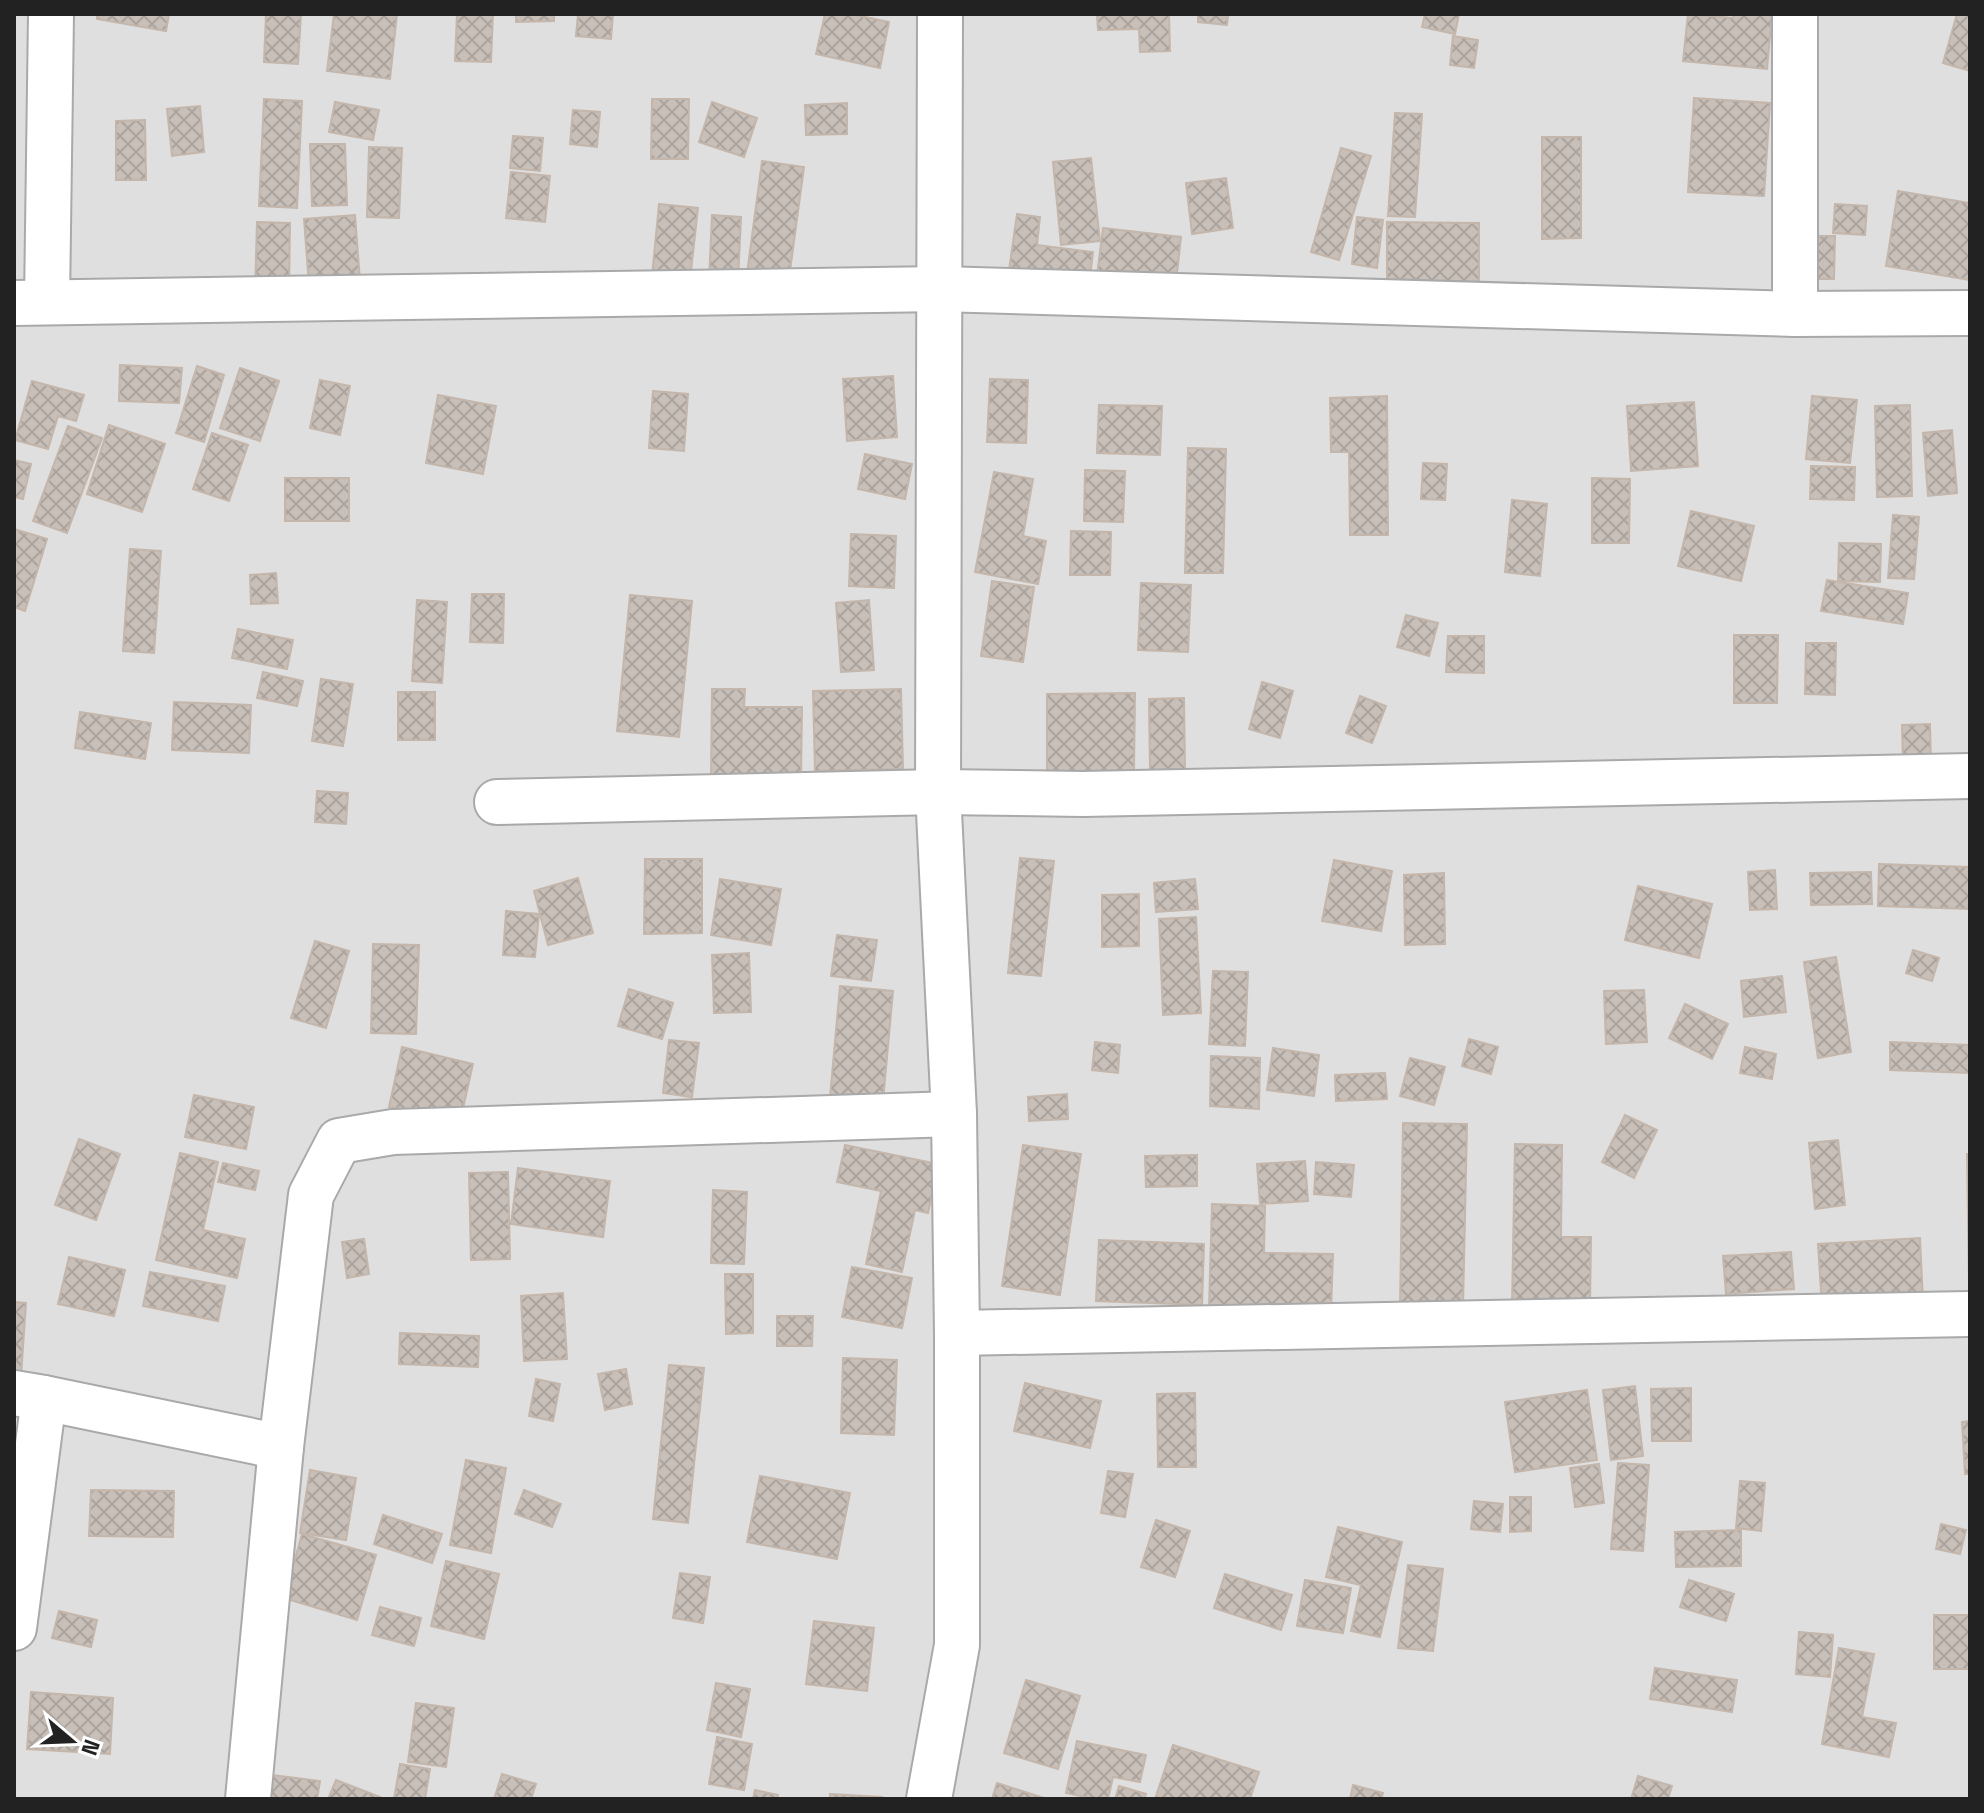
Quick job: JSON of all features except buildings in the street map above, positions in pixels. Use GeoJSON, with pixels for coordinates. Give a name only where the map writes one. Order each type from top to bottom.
{"type":"FeatureCollection","features":[{"type":"Feature","properties":{"kind":"street"},"geometry":{"type":"LineString","coordinates":[[51,14],[30,303],[940,289],[1795,314],[1970,313]]}},
{"type":"Feature","properties":{"kind":"street"},"geometry":{"type":"LineString","coordinates":[[929,1799],[957,1645],[954,1114],[938,792],[940,14]]}},
{"type":"Feature","properties":{"kind":"street"},"geometry":{"type":"LineString","coordinates":[[1795,14],[1795,314]]}},
{"type":"Feature","properties":{"kind":"street"},"geometry":{"type":"LineString","coordinates":[[497,802],[938,792],[1099,794],[1970,776]]}},
{"type":"Feature","properties":{"kind":"street"},"geometry":{"type":"LineString","coordinates":[[248,1799],[281,1447],[311,1195],[339,1141],[393,1132],[954,1114]]}},
{"type":"Feature","properties":{"kind":"street"},"geometry":{"type":"LineString","coordinates":[[957,1333],[1970,1314]]}},
{"type":"Feature","properties":{"kind":"street"},"geometry":{"type":"LineString","coordinates":[[14,1628],[29,1396],[281,1447]]}},
{"type":"Feature","properties":{"kind":"shaded area"},"geometry":{"type":"Polygon","coordinates":[[[14,14],[1970,14],[1970,1799],[14,1799],[14,14]]]}}]}
